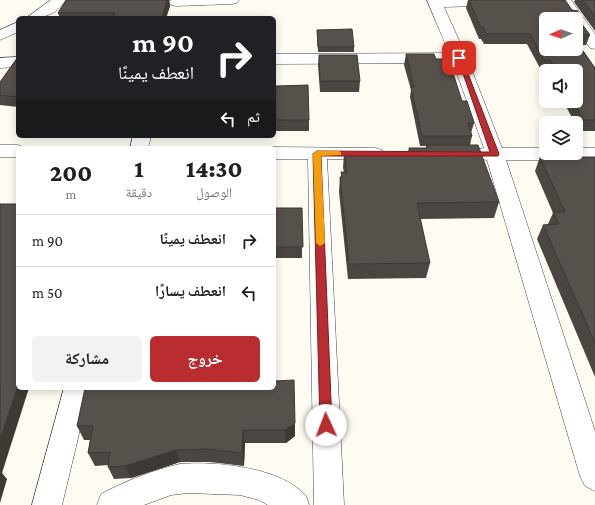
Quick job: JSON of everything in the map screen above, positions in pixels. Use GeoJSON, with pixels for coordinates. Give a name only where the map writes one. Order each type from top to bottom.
{"type":"FeatureCollection","features":[{"type":"Feature","properties":{"kind":"street"},"geometry":{"type":"LineString","coordinates":[[36,16],[53,6],[59,0]]}},
{"type":"Feature","properties":{"kind":"street"},"geometry":{"type":"LineString","coordinates":[[176,5],[232,0]]}},
{"type":"Feature","properties":{"kind":"street"},"geometry":{"type":"LineString","coordinates":[[546,0],[435,2],[459,58],[495,154],[595,476]]}},
{"type":"Feature","properties":{"kind":"street"},"geometry":{"type":"LineString","coordinates":[[564,0],[595,46]]}},
{"type":"Feature","properties":{"kind":"street"},"geometry":{"type":"LineString","coordinates":[[0,36],[16,27]]}},
{"type":"Feature","properties":{"kind":"street"},"geometry":{"type":"LineString","coordinates":[[276,59],[459,58]]}},
{"type":"Feature","properties":{"kind":"street"},"geometry":{"type":"LineString","coordinates":[[0,63],[16,62]]}},
{"type":"Feature","properties":{"kind":"street"},"geometry":{"type":"LineString","coordinates":[[0,151],[16,152]]}},
{"type":"Feature","properties":{"kind":"street"},"geometry":{"type":"LineString","coordinates":[[276,153],[394,154]]}},
{"type":"Feature","properties":{"kind":"street"},"geometry":{"type":"LineString","coordinates":[[317,154],[329,505]]}},
{"type":"Feature","properties":{"kind":"street"},"geometry":{"type":"LineString","coordinates":[[464,154],[595,154]]}},
{"type":"Feature","properties":{"kind":"street"},"geometry":{"type":"LineString","coordinates":[[47,505],[76,390]]}},
{"type":"Feature","properties":{"kind":"street"},"geometry":{"type":"LineString","coordinates":[[112,505],[137,492],[181,479],[216,478],[249,481],[281,495],[294,505]]}},
{"type":"Feature","properties":{"kind":"building"},"geometry":{"type":"Polygon","coordinates":[[[66,0],[167,0],[163,16],[114,16],[115,13],[58,13],[66,0]]]}},
{"type":"Feature","properties":{"kind":"building"},"geometry":{"type":"Polygon","coordinates":[[[469,0],[565,0],[572,10],[578,11],[539,12],[539,51],[530,34],[486,34],[484,28],[481,28],[469,0]]]}},
{"type":"Feature","properties":{"kind":"building"},"geometry":{"type":"Polygon","coordinates":[[[583,0],[595,0],[595,17],[583,0]]]}},
{"type":"Feature","properties":{"kind":"building"},"geometry":{"type":"Polygon","coordinates":[[[583,26],[590,35],[583,35],[583,26]]]}},
{"type":"Feature","properties":{"kind":"building"},"geometry":{"type":"Polygon","coordinates":[[[352,29],[354,47],[318,47],[317,30],[352,29]]]}},
{"type":"Feature","properties":{"kind":"building"},"geometry":{"type":"Polygon","coordinates":[[[583,51],[595,68],[595,120],[584,120],[577,108],[583,108],[583,64],[553,64],[550,60],[544,60],[542,56],[583,56],[583,51]]]}},
{"type":"Feature","properties":{"kind":"building"},"geometry":{"type":"Polygon","coordinates":[[[406,54],[434,54],[436,59],[442,59],[446,73],[453,73],[462,101],[467,101],[474,123],[468,123],[472,136],[422,136],[411,87],[414,87],[406,54]]]}},
{"type":"Feature","properties":{"kind":"building"},"geometry":{"type":"Polygon","coordinates":[[[319,55],[357,55],[360,81],[320,81],[319,55]]]}},
{"type":"Feature","properties":{"kind":"building"},"geometry":{"type":"Polygon","coordinates":[[[16,60],[16,97],[0,95],[0,82],[16,60]]]}},
{"type":"Feature","properties":{"kind":"building"},"geometry":{"type":"Polygon","coordinates":[[[308,85],[309,120],[276,120],[276,86],[308,85]]]}},
{"type":"Feature","properties":{"kind":"building"},"geometry":{"type":"Polygon","coordinates":[[[427,145],[478,145],[499,202],[417,203],[430,263],[349,264],[340,177],[342,177],[341,172],[347,172],[344,153],[410,152],[409,148],[427,148],[427,145]]]}},
{"type":"Feature","properties":{"kind":"building"},"geometry":{"type":"Polygon","coordinates":[[[583,157],[595,157],[595,343],[543,225],[559,224],[553,212],[565,212],[541,160],[583,160],[583,157]]]}},
{"type":"Feature","properties":{"kind":"building"},"geometry":{"type":"Polygon","coordinates":[[[0,204],[16,204],[16,390],[0,439],[0,204]]]}},
{"type":"Feature","properties":{"kind":"building"},"geometry":{"type":"Polygon","coordinates":[[[276,208],[302,208],[303,247],[276,247],[276,208]]]}},
{"type":"Feature","properties":{"kind":"building"},"geometry":{"type":"Polygon","coordinates":[[[294,380],[295,423],[285,430],[243,430],[242,453],[207,449],[176,450],[125,466],[108,467],[110,452],[88,453],[93,426],[77,426],[85,390],[276,390],[276,381],[294,380]]]}},
{"type":"Feature","properties":{"kind":"slow traffic"},"geometry":{"type":"LineString","coordinates":[[320,243],[317,154],[339,154]]}},
{"type":"Feature","properties":{"kind":"route"},"geometry":{"type":"LineString","coordinates":[[326,425],[317,154],[495,154],[459,58]]}}]}
